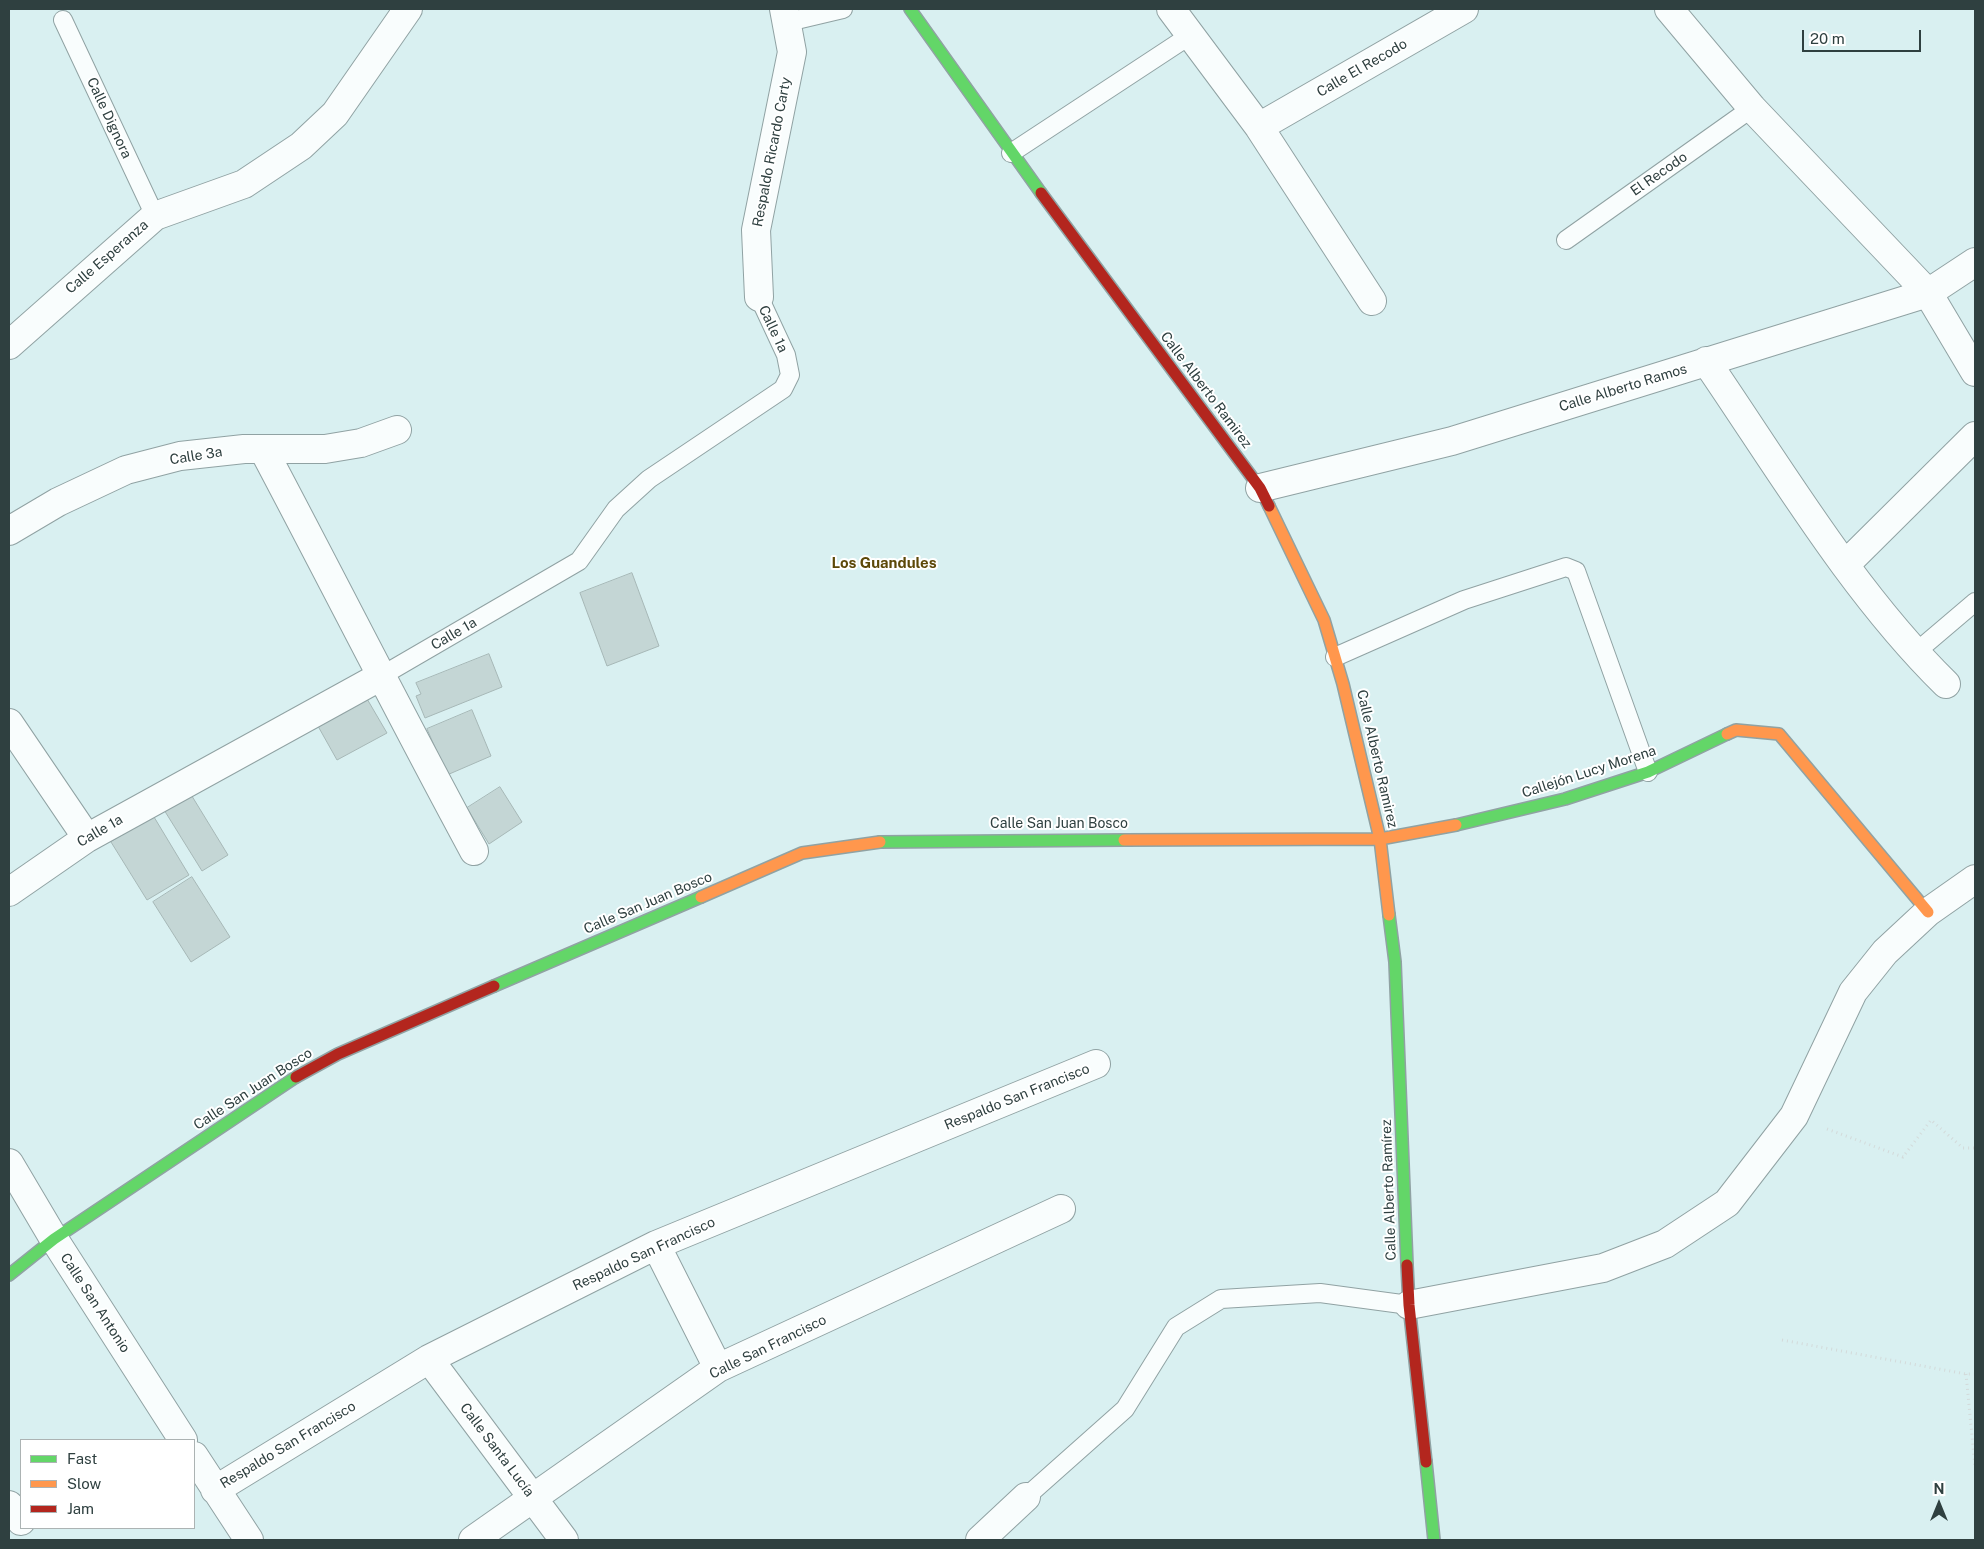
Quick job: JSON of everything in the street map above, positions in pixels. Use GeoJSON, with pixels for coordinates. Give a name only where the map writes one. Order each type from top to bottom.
{"type":"FeatureCollection","features":[{"type":"Feature","properties":{"kind":"street","name":"Calle Esperanza"},"geometry":{"type":"LineString","coordinates":[[9,345],[155,216],[244,184],[301,146],[336,114],[408,9]]}},
{"type":"Feature","properties":{"kind":"street","name":"Calle Alberto Ramirez"},"geometry":{"type":"LineString","coordinates":[[910,9],[1011,153],[1260,488],[1320,612],[1335,657],[1380,839]]}},
{"type":"Feature","properties":{"kind":"street"},"geometry":{"type":"LineString","coordinates":[[1171,9],[1189,36],[1259,128],[1372,301]]}},
{"type":"Feature","properties":{"kind":"street","name":"Calle El Recodo"},"geometry":{"type":"LineString","coordinates":[[1259,128],[1464,9]]}},
{"type":"Feature","properties":{"kind":"street"},"geometry":{"type":"LineString","coordinates":[[1669,9],[1752,108],[1928,293],[1975,372]]}},
{"type":"Feature","properties":{"kind":"street","name":"Respaldo Ricardo Carty"},"geometry":{"type":"LineString","coordinates":[[759,297],[756,230],[792,52],[786,16]]}},
{"type":"Feature","properties":{"kind":"street","name":"Calle Alberto Ramos"},"geometry":{"type":"LineString","coordinates":[[1260,488],[1452,441],[1928,293],[1975,262]]}},
{"type":"Feature","properties":{"kind":"street"},"geometry":{"type":"LineString","coordinates":[[1706,361],[1846,565],[1915,653],[1946,684]]}},
{"type":"Feature","properties":{"kind":"street","name":"Calle 3a"},"geometry":{"type":"LineString","coordinates":[[9,531],[58,502],[126,470],[180,456],[263,449],[325,449],[361,443],[397,430]]}},
{"type":"Feature","properties":{"kind":"street"},"geometry":{"type":"LineString","coordinates":[[1846,565],[1975,436]]}},
{"type":"Feature","properties":{"kind":"street"},"geometry":{"type":"LineString","coordinates":[[263,449],[383,675],[421,756],[474,851]]}},
{"type":"Feature","properties":{"kind":"street","name":"Calle 1a"},"geometry":{"type":"LineString","coordinates":[[9,892],[86,838],[383,675]]}},
{"type":"Feature","properties":{"kind":"street"},"geometry":{"type":"LineString","coordinates":[[9,722],[86,838]]}},
{"type":"Feature","properties":{"kind":"street","name":"Callejón Lucy Morena"},"geometry":{"type":"LineString","coordinates":[[1380,839],[1480,820],[1565,799],[1648,772],[1736,730],[1779,734],[1928,912]]}},
{"type":"Feature","properties":{"kind":"street","name":"Calle San Juan Bosco"},"geometry":{"type":"LineString","coordinates":[[9,1275],[54,1239],[285,1083],[338,1054],[802,853],[892,840],[1380,839]]}},
{"type":"Feature","properties":{"kind":"street","name":"Calle Alberto Ramírez"},"geometry":{"type":"LineString","coordinates":[[1380,839],[1395,962],[1409,1305],[1434,1540]]}},
{"type":"Feature","properties":{"kind":"street"},"geometry":{"type":"LineString","coordinates":[[1409,1305],[1603,1268],[1665,1244],[1727,1203],[1794,1116],[1853,992],[1884,952],[1928,912],[1975,879]]}},
{"type":"Feature","properties":{"kind":"street","name":"Respaldo San Francisco"},"geometry":{"type":"LineString","coordinates":[[215,1490],[429,1359],[656,1245],[1096,1064]]}},
{"type":"Feature","properties":{"kind":"street","name":"Calle San Antonio"},"geometry":{"type":"LineString","coordinates":[[9,1164],[54,1239],[182,1439]]}},
{"type":"Feature","properties":{"kind":"street","name":"Calle San Francisco"},"geometry":{"type":"LineString","coordinates":[[473,1540],[534,1500],[718,1368],[1061,1210]]}},
{"type":"Feature","properties":{"kind":"street"},"geometry":{"type":"LineString","coordinates":[[656,1245],[718,1368]]}},
{"type":"Feature","properties":{"kind":"street","name":"Calle Santa Lucía"},"geometry":{"type":"LineString","coordinates":[[429,1359],[564,1540]]}},
{"type":"Feature","properties":{"kind":"street"},"geometry":{"type":"LineString","coordinates":[[195,1458],[249,1540]]}},
{"type":"Feature","properties":{"kind":"street"},"geometry":{"type":"LineString","coordinates":[[980,1540],[1026,1498]]}},
{"type":"Feature","properties":{"kind":"street"},"geometry":{"type":"LineString","coordinates":[[9,1505],[20,1520]]}},
{"type":"Feature","properties":{"kind":"street"},"geometry":{"type":"LineString","coordinates":[[27,1529],[36,1540]]}},
{"type":"Feature","properties":{"kind":"lane"},"geometry":{"type":"LineString","coordinates":[[786,16],[843,9]]}},
{"type":"Feature","properties":{"kind":"lane","name":"Calle Dignora"},"geometry":{"type":"LineString","coordinates":[[63,20],[155,216]]}},
{"type":"Feature","properties":{"kind":"lane"},"geometry":{"type":"LineString","coordinates":[[1011,153],[1189,36]]}},
{"type":"Feature","properties":{"kind":"lane","name":"El Recodo"},"geometry":{"type":"LineString","coordinates":[[1566,240],[1752,108]]}},
{"type":"Feature","properties":{"kind":"lane","name":"Calle 1a"},"geometry":{"type":"LineString","coordinates":[[383,675],[579,561],[616,509],[649,479],[783,389],[790,374],[786,355],[759,297]]}},
{"type":"Feature","properties":{"kind":"lane"},"geometry":{"type":"LineString","coordinates":[[1335,657],[1464,600],[1566,567],[1572,568],[1576,571],[1648,772]]}},
{"type":"Feature","properties":{"kind":"lane"},"geometry":{"type":"LineString","coordinates":[[1915,653],[1975,602]]}},
{"type":"Feature","properties":{"kind":"lane"},"geometry":{"type":"LineString","coordinates":[[1026,1498],[1125,1409],[1176,1327],[1221,1299],[1320,1293],[1409,1305]]}},
{"type":"Feature","properties":{"kind":"path"},"geometry":{"type":"LineString","coordinates":[[1794,1116],[1903,1157],[1931,1120],[1963,1148],[1975,1148]]}},
{"type":"Feature","properties":{"kind":"path"},"geometry":{"type":"LineString","coordinates":[[1782,1340],[1966,1374],[1975,1374]]}},
{"type":"Feature","properties":{"kind":"path"},"geometry":{"type":"LineString","coordinates":[[1966,1374],[1975,1467]]}},
{"type":"Feature","properties":{"kind":"building"},"geometry":{"type":"Polygon","coordinates":[[[632,573],[659,646],[607,666],[580,593],[632,573]]]}},
{"type":"Feature","properties":{"kind":"building"},"geometry":{"type":"Polygon","coordinates":[[[489,654],[502,687],[425,718],[416,696],[421,694],[416,683],[489,654]]]}},
{"type":"Feature","properties":{"kind":"building"},"geometry":{"type":"Polygon","coordinates":[[[363,692],[387,733],[337,760],[314,719],[363,692]]]}},
{"type":"Feature","properties":{"kind":"building"},"geometry":{"type":"Polygon","coordinates":[[[472,710],[491,756],[447,775],[427,729],[472,710]]]}},
{"type":"Feature","properties":{"kind":"building"},"geometry":{"type":"Polygon","coordinates":[[[500,787],[522,822],[489,844],[467,808],[500,787]]]}},
{"type":"Feature","properties":{"kind":"building"},"geometry":{"type":"Polygon","coordinates":[[[187,788],[228,855],[202,871],[161,805],[187,788]]]}},
{"type":"Feature","properties":{"kind":"building"},"geometry":{"type":"Polygon","coordinates":[[[154,817],[189,875],[147,900],[111,842],[154,817]]]}},
{"type":"Feature","properties":{"kind":"building"},"geometry":{"type":"Polygon","coordinates":[[[192,877],[230,937],[191,962],[153,902],[192,877]]]}},
{"type":"Feature","properties":{"kind":"traffic: fast"},"geometry":{"type":"LineString","coordinates":[[910,9],[1041,193]]}},
{"type":"Feature","properties":{"kind":"traffic: fast"},"geometry":{"type":"LineString","coordinates":[[1456,825],[1565,799],[1648,772],[1727,734]]}},
{"type":"Feature","properties":{"kind":"traffic: fast"},"geometry":{"type":"LineString","coordinates":[[880,842],[1124,840]]}},
{"type":"Feature","properties":{"kind":"traffic: fast"},"geometry":{"type":"LineString","coordinates":[[494,986],[701,897]]}},
{"type":"Feature","properties":{"kind":"traffic: fast"},"geometry":{"type":"LineString","coordinates":[[1389,915],[1395,962],[1407,1265]]}},
{"type":"Feature","properties":{"kind":"traffic: fast"},"geometry":{"type":"LineString","coordinates":[[9,1275],[54,1239],[296,1077]]}},
{"type":"Feature","properties":{"kind":"traffic: fast"},"geometry":{"type":"LineString","coordinates":[[1426,1462],[1434,1540]]}},
{"type":"Feature","properties":{"kind":"traffic: slow"},"geometry":{"type":"LineString","coordinates":[[1269,506],[1324,620],[1343,684],[1380,839],[1389,915]]}},
{"type":"Feature","properties":{"kind":"traffic: slow"},"geometry":{"type":"LineString","coordinates":[[1727,734],[1736,730],[1779,734],[1928,912]]}},
{"type":"Feature","properties":{"kind":"traffic: slow"},"geometry":{"type":"LineString","coordinates":[[1124,840],[1380,839],[1456,825]]}},
{"type":"Feature","properties":{"kind":"traffic: slow"},"geometry":{"type":"LineString","coordinates":[[701,897],[802,853],[880,842]]}},
{"type":"Feature","properties":{"kind":"traffic: jam"},"geometry":{"type":"LineString","coordinates":[[1041,193],[1260,488],[1269,506]]}},
{"type":"Feature","properties":{"kind":"traffic: jam"},"geometry":{"type":"LineString","coordinates":[[296,1077],[338,1054],[494,986]]}},
{"type":"Feature","properties":{"kind":"traffic: jam"},"geometry":{"type":"LineString","coordinates":[[1407,1265],[1409,1305],[1426,1462]]}},
{"type":"Feature","properties":{"kind":"district","name":"Los Guandules"},"geometry":{"type":"Point","coordinates":[884,563]}}]}
